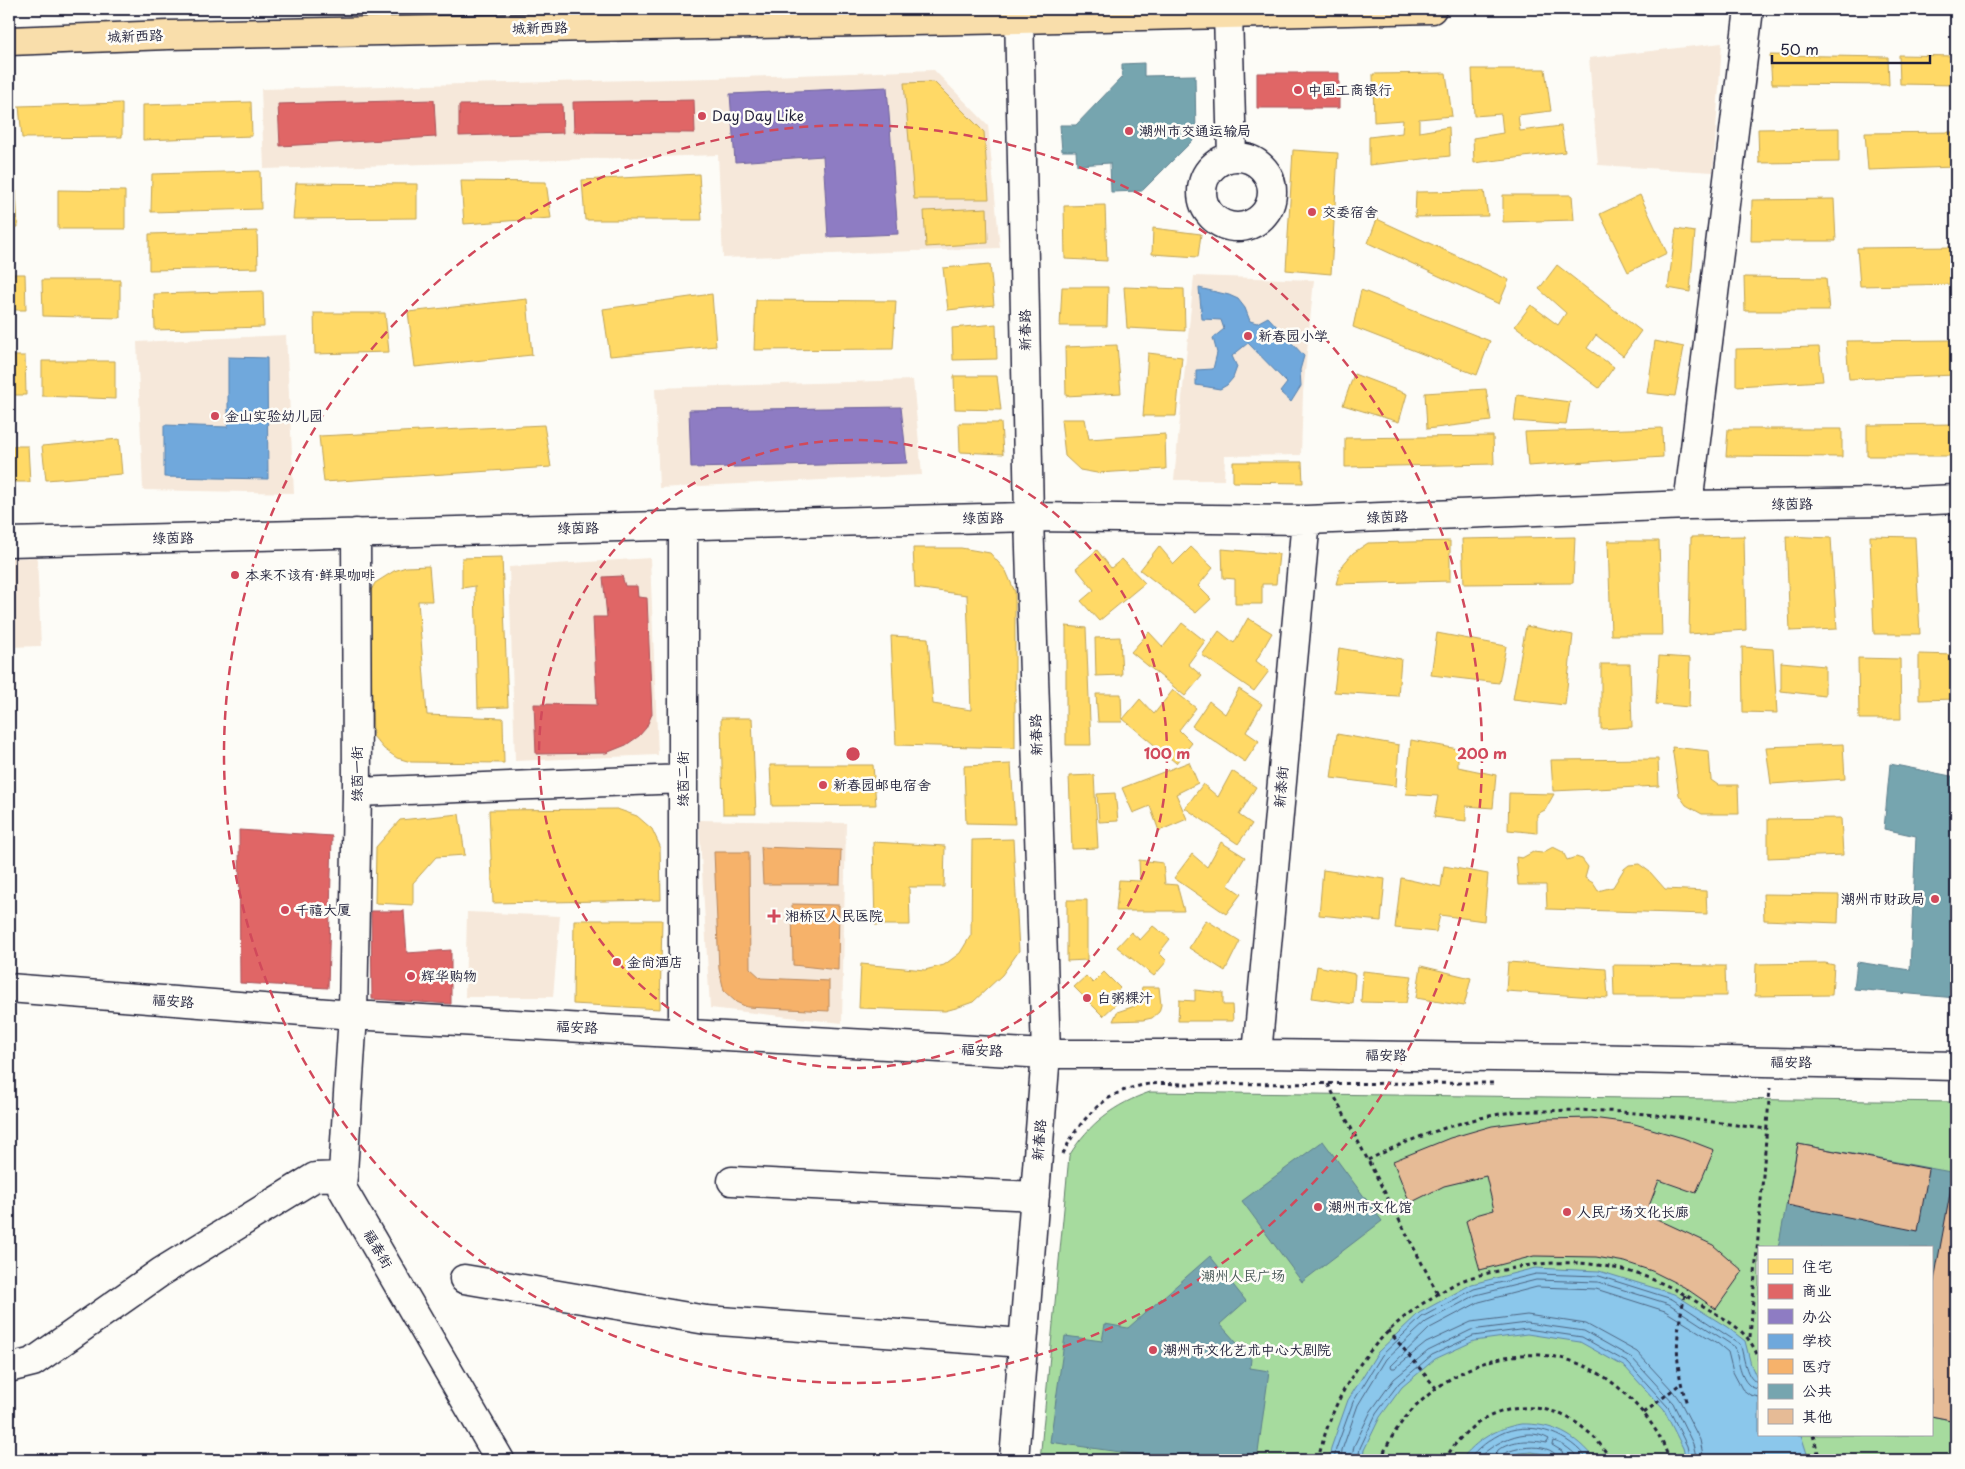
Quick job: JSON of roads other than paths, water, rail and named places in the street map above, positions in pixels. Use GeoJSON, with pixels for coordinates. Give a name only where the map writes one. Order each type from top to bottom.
{"type":"FeatureCollection","features":[{"type":"Feature","properties":{"kind":"main road","name":"城新西路"},"geometry":{"type":"LineString","coordinates":[[9,41],[168,35],[1018,14],[1228,14],[1432,9]]}},
{"type":"Feature","properties":{"kind":"street"},"geometry":{"type":"LineString","coordinates":[[1688,506],[1749,9]]}},
{"type":"Feature","properties":{"kind":"street","name":"新春路"},"geometry":{"type":"LineString","coordinates":[[1014,1460],[1046,1054],[1029,517],[1018,14]]}},
{"type":"Feature","properties":{"kind":"street"},"geometry":{"type":"LineString","coordinates":[[1228,14],[1232,156]]}},
{"type":"Feature","properties":{"kind":"street","name":"绿茵路"},"geometry":{"type":"LineString","coordinates":[[9,542],[1029,517],[1306,520],[1688,506],[1956,499]]}},
{"type":"Feature","properties":{"kind":"street","name":"新泰街"},"geometry":{"type":"LineString","coordinates":[[1257,1054],[1306,520]]}},
{"type":"Feature","properties":{"kind":"street","name":"绿茵二街"},"geometry":{"type":"LineString","coordinates":[[683,526],[683,1033]]}},
{"type":"Feature","properties":{"kind":"street","name":"绿茵一街"},"geometry":{"type":"LineString","coordinates":[[353,1015],[357,792],[356,533]]}},
{"type":"Feature","properties":{"kind":"street"},"geometry":{"type":"LineString","coordinates":[[357,792],[683,779]]}},
{"type":"Feature","properties":{"kind":"street","name":"福安路"},"geometry":{"type":"LineString","coordinates":[[9,988],[353,1015],[1046,1054],[1257,1054],[1582,1058],[1956,1066]]}},
{"type":"Feature","properties":{"kind":"street","name":"福春街"},"geometry":{"type":"LineString","coordinates":[[353,1015],[342,1188],[500,1460]]}},
{"type":"Feature","properties":{"kind":"street"},"geometry":{"type":"LineString","coordinates":[[9,1368],[33,1362],[161,1272],[315,1177],[343,1176]]}},
{"type":"Feature","properties":{"kind":"street"},"geometry":{"type":"LineString","coordinates":[[732,1181],[1035,1196]]}},
{"type":"Feature","properties":{"kind":"street"},"geometry":{"type":"LineString","coordinates":[[464,1279],[706,1320],[1024,1343]]}},
{"type":"Feature","properties":{"kind":"water"},"geometry":{"type":"Polygon","coordinates":[[[1535,1268],[1599,1271],[1674,1294],[1727,1327],[1745,1341],[1751,1365],[1758,1381],[1758,1436],[1801,1436],[1809,1460],[1686,1460],[1683,1448],[1664,1410],[1625,1367],[1580,1342],[1527,1334],[1474,1341],[1435,1359],[1402,1387],[1380,1417],[1364,1450],[1362,1460],[1329,1460],[1331,1448],[1348,1400],[1378,1352],[1419,1313],[1472,1284],[1535,1268]]]}},
{"type":"Feature","properties":{"kind":"water"},"geometry":{"type":"Polygon","coordinates":[[[1521,1424],[1543,1426],[1562,1432],[1580,1444],[1595,1460],[1557,1460],[1544,1454],[1532,1452],[1519,1453],[1502,1460],[1461,1460],[1473,1446],[1488,1436],[1521,1424]]]}},
{"type":"Feature","properties":{"kind":"place","name":"中国工商银行"},"geometry":{"type":"Point","coordinates":[1298,90]}},
{"type":"Feature","properties":{"kind":"place","name":"Day Day Like"},"geometry":{"type":"Point","coordinates":[702,116]}},
{"type":"Feature","properties":{"kind":"place","name":"潮州市交通运输局"},"geometry":{"type":"Point","coordinates":[1129,131]}},
{"type":"Feature","properties":{"kind":"place","name":"交委宿舍"},"geometry":{"type":"Point","coordinates":[1312,212]}},
{"type":"Feature","properties":{"kind":"place","name":"新春园小学"},"geometry":{"type":"Point","coordinates":[1248,336]}},
{"type":"Feature","properties":{"kind":"place","name":"金山实验幼儿园"},"geometry":{"type":"Point","coordinates":[215,416]}},
{"type":"Feature","properties":{"kind":"place","name":"本来不该有·鲜果咖啡"},"geometry":{"type":"Point","coordinates":[235,575]}},
{"type":"Feature","properties":{"kind":"place","name":"新春园邮电宿舍"},"geometry":{"type":"Point","coordinates":[823,785]}},
{"type":"Feature","properties":{"kind":"place","name":"潮州市财政局"},"geometry":{"type":"Point","coordinates":[1935,899]}},
{"type":"Feature","properties":{"kind":"place","name":"千禧大厦"},"geometry":{"type":"Point","coordinates":[285,910]}},
{"type":"Feature","properties":{"kind":"place","name":"湘桥区人民医院"},"geometry":{"type":"Point","coordinates":[774,916]}},
{"type":"Feature","properties":{"kind":"place","name":"金尚酒店"},"geometry":{"type":"Point","coordinates":[617,962]}},
{"type":"Feature","properties":{"kind":"place","name":"辉华购物"},"geometry":{"type":"Point","coordinates":[411,976]}},
{"type":"Feature","properties":{"kind":"place","name":"白粥粿汁"},"geometry":{"type":"Point","coordinates":[1087,998]}},
{"type":"Feature","properties":{"kind":"place","name":"潮州市文化馆"},"geometry":{"type":"Point","coordinates":[1318,1207]}},
{"type":"Feature","properties":{"kind":"place","name":"人民广场文化长廊"},"geometry":{"type":"Point","coordinates":[1567,1212]}},
{"type":"Feature","properties":{"kind":"place","name":"潮州市文化艺术中心大剧院"},"geometry":{"type":"Point","coordinates":[1153,1350]}},
{"type":"Feature","properties":{"kind":"park label","name":"潮州人民广场"},"geometry":{"type":"Point","coordinates":[1243,1276]}}]}
